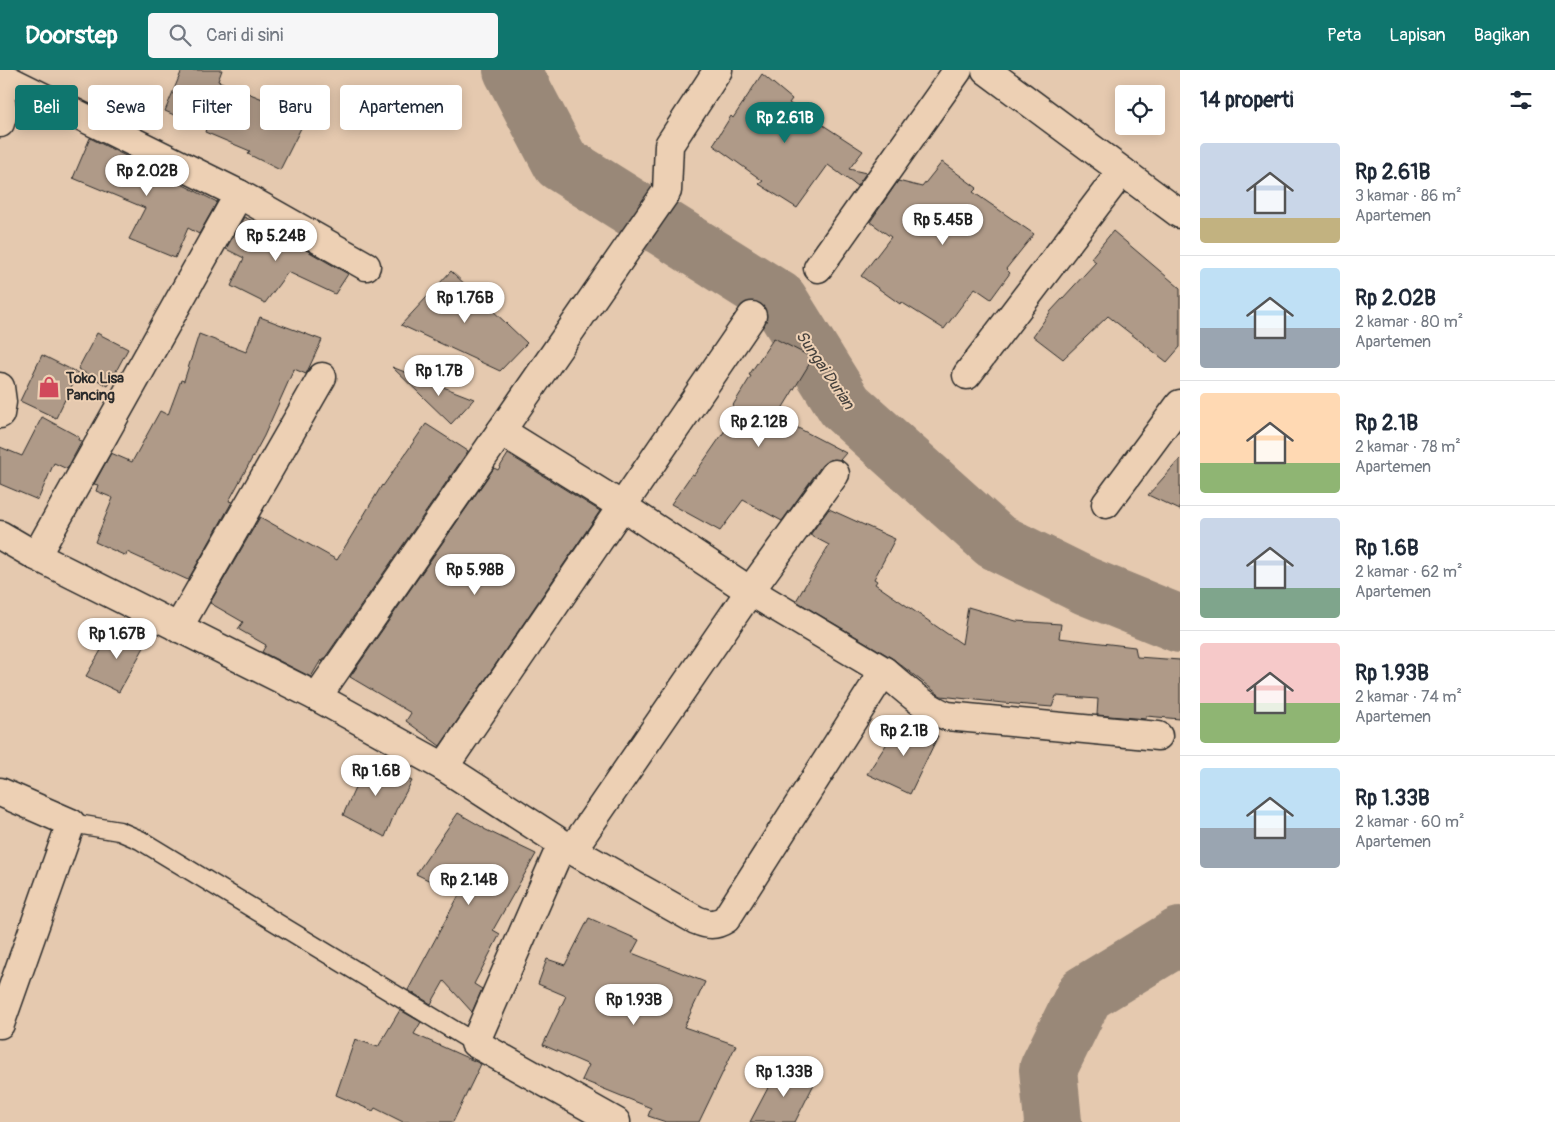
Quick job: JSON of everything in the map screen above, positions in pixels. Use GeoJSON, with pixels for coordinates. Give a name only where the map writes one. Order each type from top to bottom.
{"type":"FeatureCollection","features":[{"type":"Feature","properties":{"kind":"street"},"geometry":{"type":"LineString","coordinates":[[317,697],[667,191],[669,145],[718,70]]}},
{"type":"Feature","properties":{"kind":"street"},"geometry":{"type":"LineString","coordinates":[[818,268],[958,70]]}},
{"type":"Feature","properties":{"kind":"street"},"geometry":{"type":"LineString","coordinates":[[986,70],[1180,214]]}},
{"type":"Feature","properties":{"kind":"street"},"geometry":{"type":"LineString","coordinates":[[0,76],[239,194],[366,266]]}},
{"type":"Feature","properties":{"kind":"street"},"geometry":{"type":"LineString","coordinates":[[0,98],[3,112],[0,123]]}},
{"type":"Feature","properties":{"kind":"street"},"geometry":{"type":"LineString","coordinates":[[967,375],[1122,171]]}},
{"type":"Feature","properties":{"kind":"street"},"geometry":{"type":"LineString","coordinates":[[36,556],[239,194]]}},
{"type":"Feature","properties":{"kind":"street"},"geometry":{"type":"LineString","coordinates":[[444,768],[752,316]]}},
{"type":"Feature","properties":{"kind":"street"},"geometry":{"type":"LineString","coordinates":[[178,628],[322,377]]}},
{"type":"Feature","properties":{"kind":"street"},"geometry":{"type":"LineString","coordinates":[[0,387],[2,402],[0,414]]}},
{"type":"Feature","properties":{"kind":"street"},"geometry":{"type":"LineString","coordinates":[[1106,504],[1180,404]]}},
{"type":"Feature","properties":{"kind":"street"},"geometry":{"type":"LineString","coordinates":[[501,431],[622,506],[750,591],[884,671],[933,710],[947,716],[1158,736]]}},
{"type":"Feature","properties":{"kind":"street"},"geometry":{"type":"LineString","coordinates":[[616,1122],[475,1043],[567,847],[835,474]]}},
{"type":"Feature","properties":{"kind":"street"},"geometry":{"type":"LineString","coordinates":[[0,535],[36,556],[317,697],[444,768],[567,847],[696,920],[707,924],[718,924],[726,919],[884,671]]}},
{"type":"Feature","properties":{"kind":"street"},"geometry":{"type":"LineString","coordinates":[[0,792],[71,823],[0,1024]]}},
{"type":"Feature","properties":{"kind":"lane"},"geometry":{"type":"LineString","coordinates":[[71,823],[119,831],[140,840],[475,1043]]}},
{"type":"Feature","properties":{"kind":"building"},"geometry":{"type":"Polygon","coordinates":[[[182,70],[222,70],[218,81],[228,85],[176,85],[182,70]]]}},
{"type":"Feature","properties":{"kind":"building"},"geometry":{"type":"Polygon","coordinates":[[[762,74],[792,99],[789,103],[863,151],[849,169],[866,173],[857,186],[828,165],[797,208],[759,184],[763,181],[713,145],[731,116],[733,118],[762,74]]]}},
{"type":"Feature","properties":{"kind":"building"},"geometry":{"type":"Polygon","coordinates":[[[173,92],[173,115],[165,111],[173,92]]]}},
{"type":"Feature","properties":{"kind":"building"},"geometry":{"type":"Polygon","coordinates":[[[250,94],[260,98],[260,130],[300,130],[280,170],[248,154],[250,151],[205,132],[206,130],[250,130],[250,94]]]}},
{"type":"Feature","properties":{"kind":"building"},"geometry":{"type":"Polygon","coordinates":[[[90,138],[217,202],[199,234],[188,228],[175,258],[129,239],[145,208],[73,178],[90,138]]]}},
{"type":"Feature","properties":{"kind":"building"},"geometry":{"type":"Polygon","coordinates":[[[942,162],[977,188],[973,192],[1034,234],[1006,269],[1010,273],[991,299],[975,288],[944,329],[901,302],[900,304],[861,276],[891,237],[870,222],[898,181],[922,187],[942,162]]]}},
{"type":"Feature","properties":{"kind":"building"},"geometry":{"type":"Polygon","coordinates":[[[244,217],[262,225],[348,274],[335,294],[288,272],[265,303],[231,286],[244,258],[226,249],[244,217]]]}},
{"type":"Feature","properties":{"kind":"building"},"geometry":{"type":"Polygon","coordinates":[[[1113,231],[1180,288],[1180,347],[1167,362],[1108,316],[1063,359],[1033,336],[1051,311],[1096,262],[1091,258],[1113,231]]]}},
{"type":"Feature","properties":{"kind":"building"},"geometry":{"type":"Polygon","coordinates":[[[451,271],[527,343],[500,371],[401,325],[451,271]]]}},
{"type":"Feature","properties":{"kind":"building"},"geometry":{"type":"Polygon","coordinates":[[[260,317],[322,340],[306,374],[294,369],[264,436],[229,501],[232,502],[188,580],[127,552],[126,556],[95,542],[113,498],[96,491],[98,485],[94,484],[111,453],[132,462],[160,411],[168,415],[181,380],[184,381],[199,334],[246,352],[260,317]]]}},
{"type":"Feature","properties":{"kind":"building"},"geometry":{"type":"Polygon","coordinates":[[[97,333],[128,349],[108,386],[78,369],[97,333]]]}},
{"type":"Feature","properties":{"kind":"building"},"geometry":{"type":"Polygon","coordinates":[[[774,338],[813,358],[777,417],[846,453],[840,460],[829,460],[822,465],[782,521],[743,500],[720,531],[671,504],[728,426],[722,423],[751,376],[749,375],[774,338]]]}},
{"type":"Feature","properties":{"kind":"building","name":"Toko Lisa Pancing"},"geometry":{"type":"Polygon","coordinates":[[[42,355],[78,373],[56,418],[20,401],[42,355]]]}},
{"type":"Feature","properties":{"kind":"building"},"geometry":{"type":"Polygon","coordinates":[[[392,367],[474,399],[451,424],[392,367]]]}},
{"type":"Feature","properties":{"kind":"building"},"geometry":{"type":"Polygon","coordinates":[[[42,417],[79,437],[78,440],[82,441],[67,469],[54,463],[38,500],[0,484],[0,447],[22,456],[42,417]]]}},
{"type":"Feature","properties":{"kind":"building"},"geometry":{"type":"Polygon","coordinates":[[[426,424],[468,451],[322,662],[321,660],[311,677],[262,652],[266,645],[238,629],[243,622],[210,603],[260,517],[337,560],[382,485],[426,424]]]}},
{"type":"Feature","properties":{"kind":"building"},"geometry":{"type":"Polygon","coordinates":[[[508,454],[600,511],[440,746],[406,721],[411,713],[350,677],[494,468],[498,470],[508,454]]]}},
{"type":"Feature","properties":{"kind":"building"},"geometry":{"type":"Polygon","coordinates":[[[1180,459],[1180,510],[1148,495],[1180,459]]]}},
{"type":"Feature","properties":{"kind":"building"},"geometry":{"type":"Polygon","coordinates":[[[829,509],[895,539],[874,579],[877,581],[875,584],[962,644],[968,607],[1016,621],[1061,624],[1059,638],[1135,647],[1137,657],[1180,660],[1180,719],[1146,716],[1146,719],[1097,715],[1098,699],[1056,696],[1052,707],[941,696],[892,658],[796,601],[829,545],[810,535],[829,509]]]}},
{"type":"Feature","properties":{"kind":"building"},"geometry":{"type":"Polygon","coordinates":[[[114,628],[147,642],[119,692],[86,676],[114,628]]]}},
{"type":"Feature","properties":{"kind":"building"},"geometry":{"type":"Polygon","coordinates":[[[901,722],[938,736],[910,794],[867,774],[901,722]]]}},
{"type":"Feature","properties":{"kind":"building"},"geometry":{"type":"Polygon","coordinates":[[[367,759],[412,781],[396,810],[385,837],[343,815],[356,786],[352,783],[367,759]]]}},
{"type":"Feature","properties":{"kind":"building"},"geometry":{"type":"Polygon","coordinates":[[[458,813],[484,829],[536,854],[493,930],[500,934],[474,984],[482,989],[472,1012],[444,981],[431,1004],[408,990],[459,895],[416,874],[458,813]]]}},
{"type":"Feature","properties":{"kind":"building"},"geometry":{"type":"Polygon","coordinates":[[[589,918],[639,940],[632,953],[705,982],[684,1027],[736,1045],[699,1122],[666,1122],[648,1116],[651,1108],[582,1080],[589,1065],[543,1045],[566,996],[538,984],[547,959],[565,965],[589,918]]]}},
{"type":"Feature","properties":{"kind":"building"},"geometry":{"type":"Polygon","coordinates":[[[400,1010],[421,1022],[414,1034],[481,1064],[453,1122],[403,1122],[375,1108],[373,1111],[336,1095],[355,1039],[378,1047],[400,1010]]]}},
{"type":"Feature","properties":{"kind":"building"},"geometry":{"type":"Polygon","coordinates":[[[779,1067],[815,1082],[795,1122],[750,1122],[779,1067]]]}},
{"type":"Feature","properties":{"kind":"waterway","name":"Sungai Durian"},"geometry":{"type":"LineString","coordinates":[[512,70],[561,163],[779,300],[845,406],[995,541],[1086,586],[1180,624]]}},
{"type":"Feature","properties":{"kind":"waterway"},"geometry":{"type":"LineString","coordinates":[[1053,1122],[1048,1069],[1085,994],[1180,936]]}},
{"type":"Feature","properties":{"kind":"place","name":"Toko Lisa Pancing"},"geometry":{"type":"Point","coordinates":[49,387]}}]}
